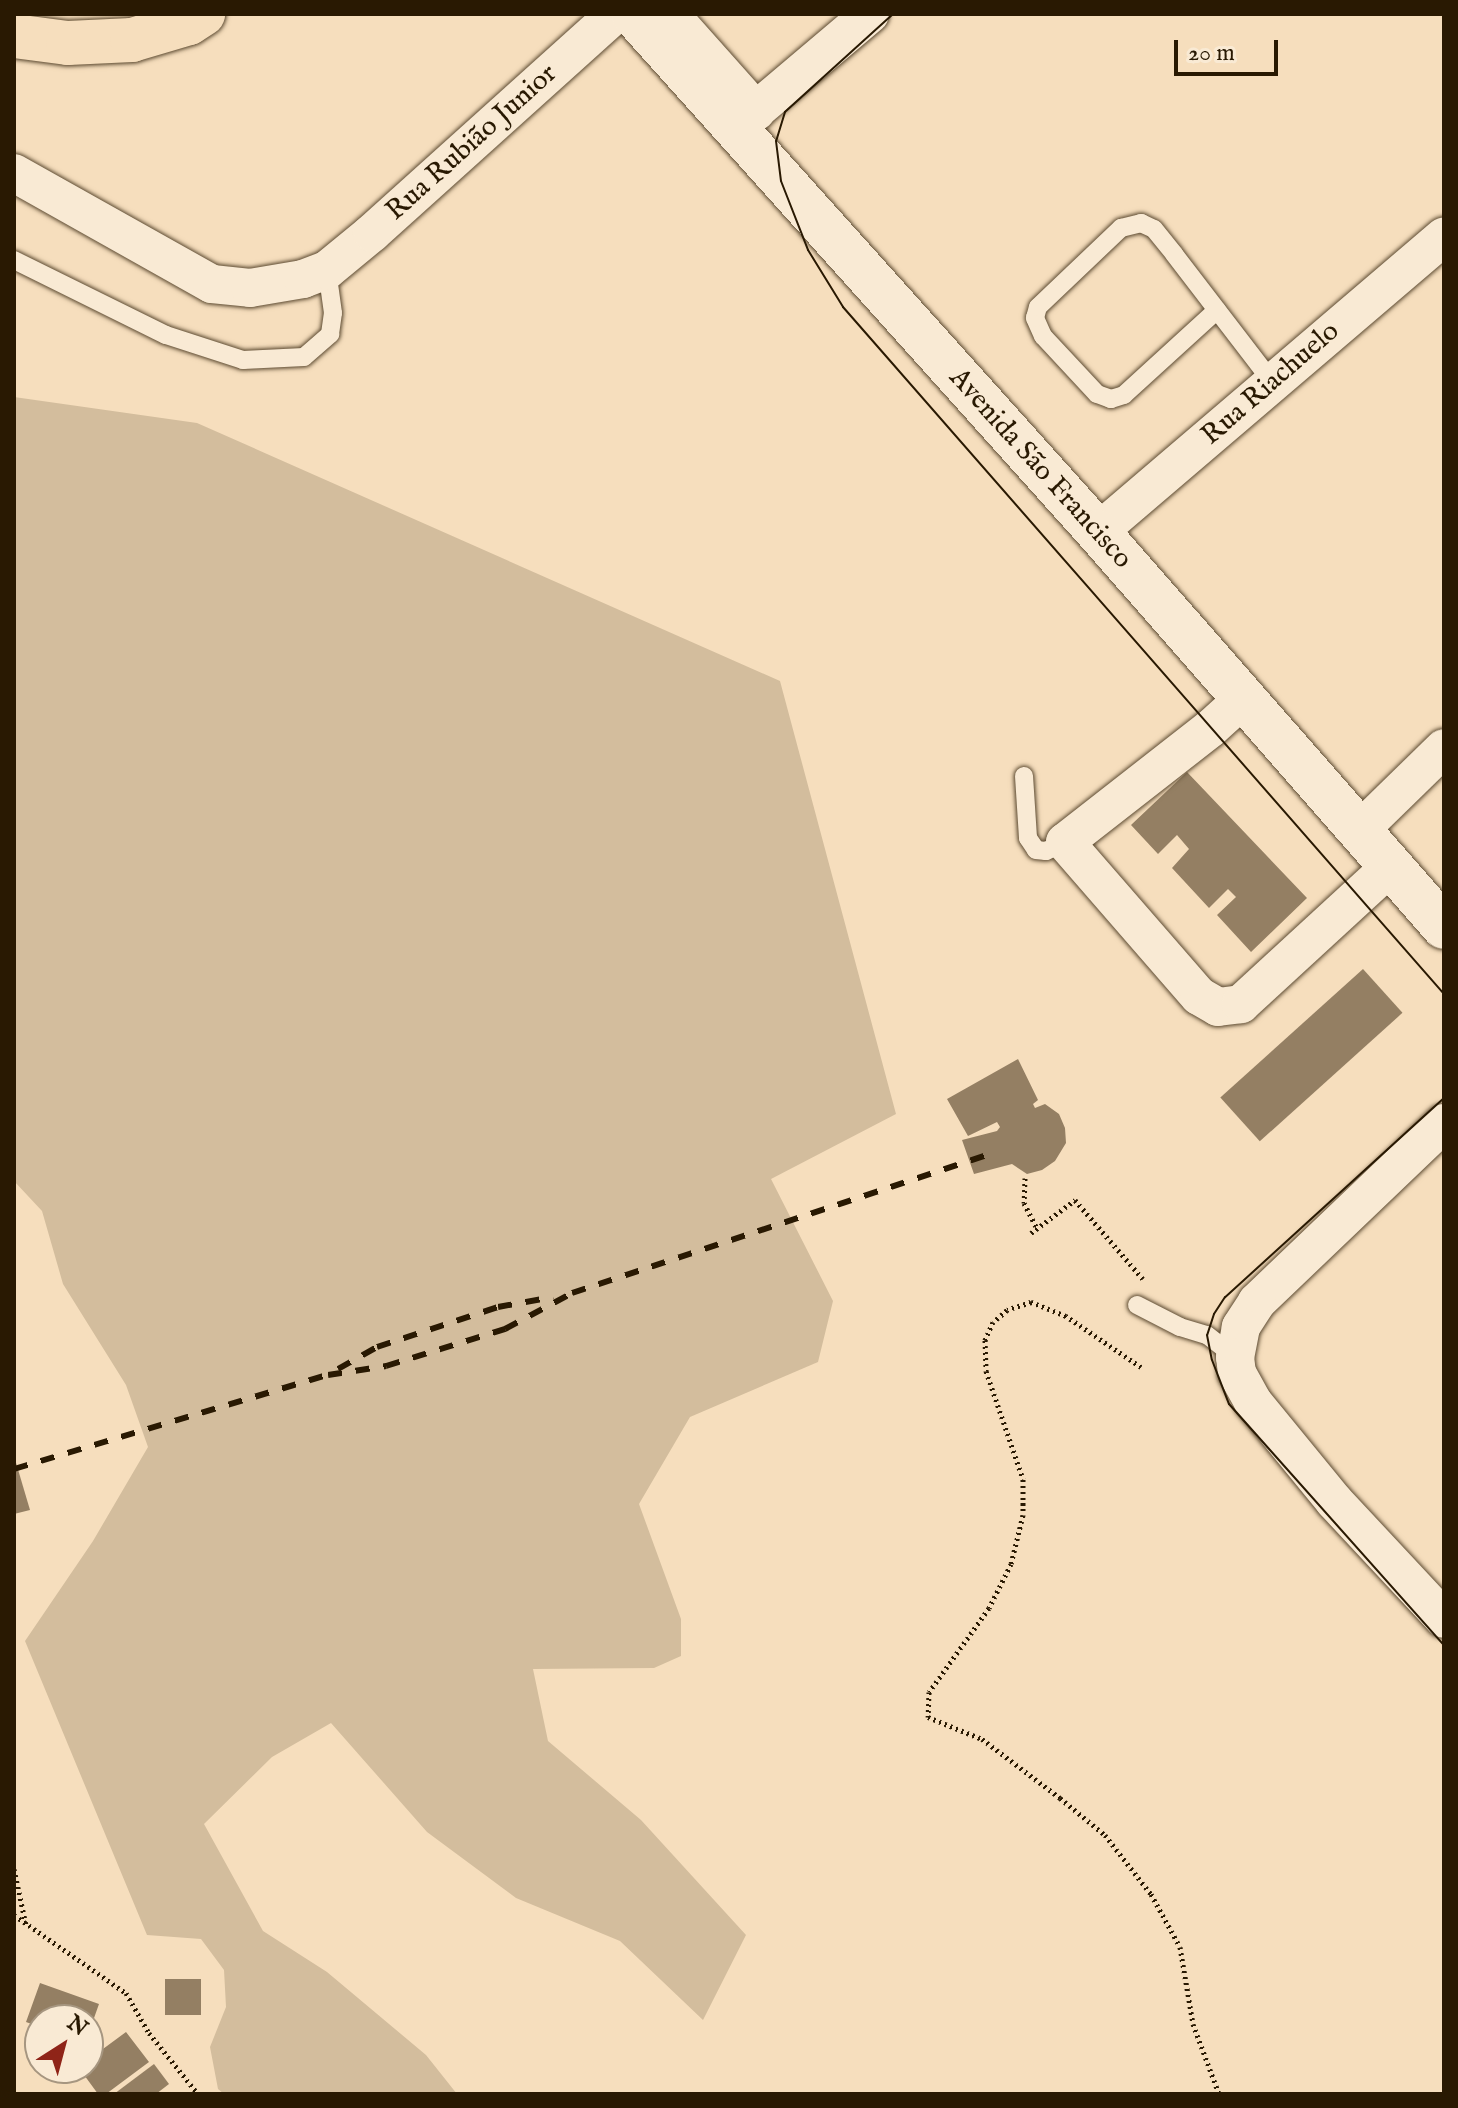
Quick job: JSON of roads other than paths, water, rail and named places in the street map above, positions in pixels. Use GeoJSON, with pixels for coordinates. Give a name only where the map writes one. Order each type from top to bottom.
{"type":"FeatureCollection","features":[{"type":"Feature","properties":{"kind":"main road"},"geometry":{"type":"LineString","coordinates":[[14,36],[68,43],[132,40],[189,23],[203,14]]}},
{"type":"Feature","properties":{"kind":"main road","name":"Avenida São Francisco"},"geometry":{"type":"LineString","coordinates":[[633,14],[745,120],[1098,532],[1444,927]]}},
{"type":"Feature","properties":{"kind":"street","name":"Rua Rubião Junior"},"geometry":{"type":"LineString","coordinates":[[327,270],[615,14]]}},
{"type":"Feature","properties":{"kind":"street","name":"Avenida São Francisco"},"geometry":{"type":"LineString","coordinates":[[670,14],[745,120]]}},
{"type":"Feature","properties":{"kind":"street"},"geometry":{"type":"LineString","coordinates":[[745,120],[870,14]]}},
{"type":"Feature","properties":{"kind":"street"},"geometry":{"type":"LineString","coordinates":[[14,173],[212,284],[250,288],[303,279],[327,270]]}},
{"type":"Feature","properties":{"kind":"street","name":"Rua Riachuelo"},"geometry":{"type":"LineString","coordinates":[[1098,532],[1444,236]]}},
{"type":"Feature","properties":{"kind":"street"},"geometry":{"type":"LineString","coordinates":[[1244,698],[1211,728],[1065,842],[1199,996],[1218,1007],[1241,1004],[1391,866]]}},
{"type":"Feature","properties":{"kind":"street"},"geometry":{"type":"LineString","coordinates":[[1360,830],[1444,748]]}},
{"type":"Feature","properties":{"kind":"street"},"geometry":{"type":"LineString","coordinates":[[1444,1123],[1257,1302],[1241,1327],[1235,1357],[1237,1373],[1253,1402],[1334,1501],[1444,1619]]}},
{"type":"Feature","properties":{"kind":"lane"},"geometry":{"type":"LineString","coordinates":[[1217,310],[1124,395],[1111,399],[1097,394],[1043,336],[1035,318],[1038,307],[1121,228],[1141,223],[1154,229],[1217,310],[1273,383]]}},
{"type":"Feature","properties":{"kind":"lane"},"geometry":{"type":"LineString","coordinates":[[14,260],[166,335],[243,360],[304,357],[330,334],[333,313],[327,270]]}},
{"type":"Feature","properties":{"kind":"lane"},"geometry":{"type":"LineString","coordinates":[[1024,776],[1028,838],[1036,850],[1046,851],[1065,842]]}},
{"type":"Feature","properties":{"kind":"lane"},"geometry":{"type":"LineString","coordinates":[[1137,1305],[1180,1327],[1207,1335],[1235,1357]]}},
{"type":"Feature","properties":{"kind":"tram line"},"geometry":{"type":"LineString","coordinates":[[893,14],[785,112],[776,141],[781,181],[808,250],[843,307],[1444,994]]}},
{"type":"Feature","properties":{"kind":"tram line"},"geometry":{"type":"LineString","coordinates":[[1444,1098],[1225,1297],[1214,1314],[1207,1335],[1212,1360],[1229,1404],[1444,1645]]}},
{"type":"Feature","properties":{"kind":"railway"},"geometry":{"type":"LineString","coordinates":[[14,1469],[328,1375],[386,1366],[505,1329],[572,1293],[989,1154]]}},
{"type":"Feature","properties":{"kind":"railway"},"geometry":{"type":"LineString","coordinates":[[338,1369],[377,1347],[498,1307],[553,1297]]}}]}
